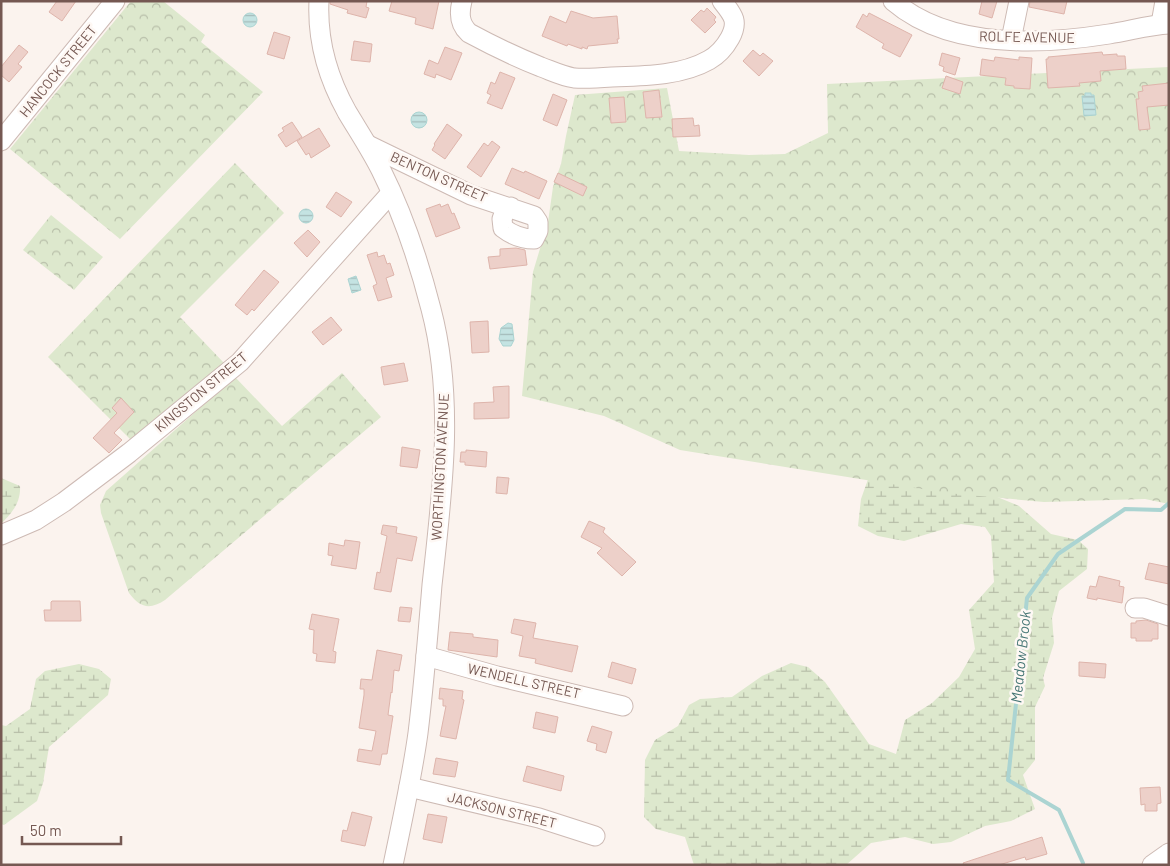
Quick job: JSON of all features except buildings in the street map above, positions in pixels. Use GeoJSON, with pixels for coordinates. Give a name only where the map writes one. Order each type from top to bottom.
{"type":"FeatureCollection","features":[{"type":"Feature","properties":{"kind":"street","name":"HANCOCK STREET"},"geometry":{"type":"LineString","coordinates":[[1,141],[114,1]]}},
{"type":"Feature","properties":{"kind":"street","name":"WORTHINGTON AVENUE"},"geometry":{"type":"LineString","coordinates":[[319,1],[318,20],[325,59],[340,100],[368,145],[391,193],[413,251],[437,332],[444,386],[442,499],[418,735],[394,865]]}},
{"type":"Feature","properties":{"kind":"street"},"geometry":{"type":"LineString","coordinates":[[462,1],[461,19],[464,28],[469,32],[517,58],[561,75],[583,78],[623,77],[674,71],[695,66],[709,60],[716,56],[726,45],[735,26],[732,13],[722,1]]}},
{"type":"Feature","properties":{"kind":"street","name":"ROLFE AVENUE"},"geometry":{"type":"LineString","coordinates":[[893,1],[913,16],[936,27],[967,36],[1011,40],[1085,37],[1165,24]]}},
{"type":"Feature","properties":{"kind":"street"},"geometry":{"type":"LineString","coordinates":[[1011,40],[1019,1]]}},
{"type":"Feature","properties":{"kind":"street"},"geometry":{"type":"LineString","coordinates":[[1165,24],[1166,1]]}},
{"type":"Feature","properties":{"kind":"street","name":"BENTON STREET"},"geometry":{"type":"LineString","coordinates":[[368,145],[472,195],[511,207]]}},
{"type":"Feature","properties":{"kind":"street","name":"KINGSTON STREET"},"geometry":{"type":"LineString","coordinates":[[1,535],[36,520],[64,502],[129,453],[240,362],[391,193]]}},
{"type":"Feature","properties":{"kind":"street"},"geometry":{"type":"LineString","coordinates":[[1135,608],[1144,608],[1169,616]]}},
{"type":"Feature","properties":{"kind":"street","name":"WENDELL STREET"},"geometry":{"type":"LineString","coordinates":[[426,656],[497,676],[623,706]]}},
{"type":"Feature","properties":{"kind":"street","name":"JACKSON STREET"},"geometry":{"type":"LineString","coordinates":[[409,787],[539,818],[595,836]]}},
{"type":"Feature","properties":{"kind":"street"},"geometry":{"type":"LineString","coordinates":[[1152,865],[1169,853]]}},
{"type":"Feature","properties":{"kind":"green space"},"geometry":{"type":"Polygon","coordinates":[[[131,1],[163,1],[205,35],[201,42],[263,92],[120,239],[10,149],[131,1]]]}},
{"type":"Feature","properties":{"kind":"green space"},"geometry":{"type":"Polygon","coordinates":[[[1169,67],[1169,504],[1145,499],[1044,502],[947,493],[680,450],[604,416],[522,396],[533,272],[548,222],[553,187],[561,164],[575,95],[667,88],[679,151],[749,155],[785,154],[828,133],[827,84],[1169,67]]]}},
{"type":"Feature","properties":{"kind":"green space"},"geometry":{"type":"Polygon","coordinates":[[[235,163],[284,213],[180,317],[224,363],[133,442],[48,357],[235,163]]]}},
{"type":"Feature","properties":{"kind":"green space"},"geometry":{"type":"Polygon","coordinates":[[[51,215],[103,257],[74,290],[23,250],[51,215]]]}},
{"type":"Feature","properties":{"kind":"green space"},"geometry":{"type":"Polygon","coordinates":[[[342,373],[381,417],[165,600],[150,606],[137,602],[129,593],[101,513],[100,505],[106,491],[235,377],[282,426],[342,373]]]}},
{"type":"Feature","properties":{"kind":"green space"},"geometry":{"type":"Polygon","coordinates":[[[882,440],[990,494],[1019,506],[1051,534],[1078,540],[1088,549],[1087,569],[1059,591],[1052,618],[1054,643],[1043,678],[1045,686],[1035,707],[1035,760],[1023,775],[1035,809],[1011,821],[985,826],[951,842],[933,844],[905,837],[871,843],[846,865],[694,865],[685,837],[656,829],[644,817],[645,760],[655,740],[678,726],[689,705],[700,699],[732,697],[762,676],[791,663],[808,667],[825,682],[869,744],[896,754],[905,720],[932,703],[959,677],[975,649],[969,610],[994,582],[991,536],[985,527],[961,524],[904,541],[878,536],[858,526],[861,499],[882,440]]]}},
{"type":"Feature","properties":{"kind":"green space"},"geometry":{"type":"Polygon","coordinates":[[[1,478],[20,486],[20,492],[15,507],[1,524],[1,478]]]}},
{"type":"Feature","properties":{"kind":"green space"},"geometry":{"type":"Polygon","coordinates":[[[79,664],[99,669],[111,679],[108,695],[49,747],[43,783],[37,801],[4,825],[1,824],[1,725],[6,726],[30,709],[36,679],[45,671],[79,664]]]}},
{"type":"Feature","properties":{"kind":"water"},"geometry":{"type":"Polygon","coordinates":[[[247,13],[253,13],[257,20],[253,27],[247,27],[243,23],[243,17],[247,13]]]}},
{"type":"Feature","properties":{"kind":"water"},"geometry":{"type":"Polygon","coordinates":[[[1085,93],[1094,95],[1096,115],[1084,116],[1082,96],[1085,96],[1085,93]]]}},
{"type":"Feature","properties":{"kind":"water"},"geometry":{"type":"Polygon","coordinates":[[[416,112],[422,112],[427,117],[425,126],[416,128],[411,123],[411,117],[416,112]]]}},
{"type":"Feature","properties":{"kind":"water"},"geometry":{"type":"Polygon","coordinates":[[[303,209],[309,209],[313,216],[309,223],[303,223],[299,219],[299,213],[303,209]]]}},
{"type":"Feature","properties":{"kind":"water"},"geometry":{"type":"Polygon","coordinates":[[[356,276],[361,290],[352,293],[348,279],[356,276]]]}},
{"type":"Feature","properties":{"kind":"water"},"geometry":{"type":"Polygon","coordinates":[[[508,323],[512,324],[514,340],[511,346],[503,346],[499,339],[501,328],[508,323]]]}},
{"type":"Feature","properties":{"kind":"waterway","name":"Meadow Brook"},"geometry":{"type":"LineString","coordinates":[[1083,863],[1059,810],[1008,780],[1027,598],[1058,554],[1125,509],[1161,510],[1169,503]]}}]}
